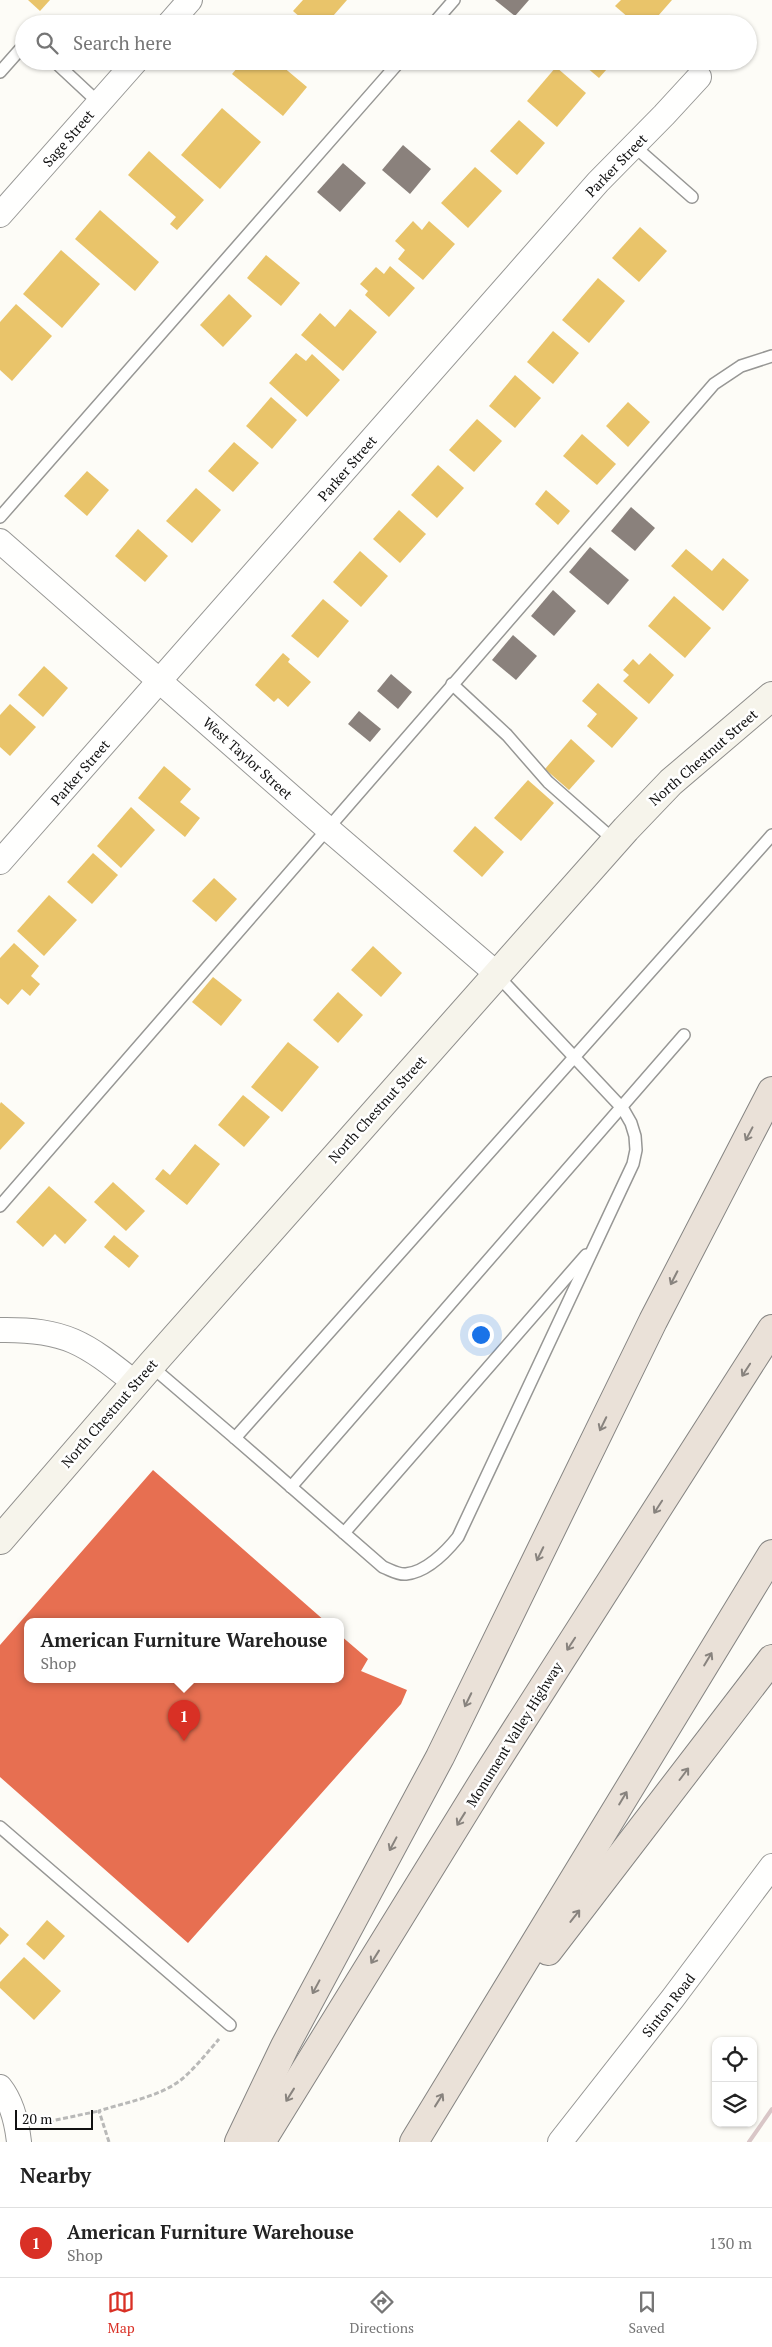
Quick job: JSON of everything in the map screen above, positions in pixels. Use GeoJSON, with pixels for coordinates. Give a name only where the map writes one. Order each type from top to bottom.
{"type":"FeatureCollection","features":[{"type":"Feature","properties":{"kind":"highway"},"geometry":{"type":"LineString","coordinates":[[239,2142],[284,2046],[440,1757],[665,1296],[772,1091]]}},
{"type":"Feature","properties":{"kind":"highway","name":"Monument Valley Highway"},"geometry":{"type":"LineString","coordinates":[[261,2142],[492,1769],[772,1329]]}},
{"type":"Feature","properties":{"kind":"highway"},"geometry":{"type":"LineString","coordinates":[[414,2142],[772,1554]]}},
{"type":"Feature","properties":{"kind":"highway"},"geometry":{"type":"LineString","coordinates":[[470,2051],[772,1659]]}},
{"type":"Feature","properties":{"kind":"main road","name":"North Chestnut Street"},"geometry":{"type":"LineString","coordinates":[[0,1540],[143,1374],[615,841],[676,778],[771,698]]}},
{"type":"Feature","properties":{"kind":"street"},"geometry":{"type":"LineString","coordinates":[[177,15],[190,0]]}},
{"type":"Feature","properties":{"kind":"street","name":"Sage Street"},"geometry":{"type":"LineString","coordinates":[[0,215],[128,70]]}},
{"type":"Feature","properties":{"kind":"street","name":"Parker Street"},"geometry":{"type":"LineString","coordinates":[[0,862],[598,182],[699,77]]}},
{"type":"Feature","properties":{"kind":"street","name":"West Taylor Street"},"geometry":{"type":"LineString","coordinates":[[0,541],[326,828],[496,974]]}},
{"type":"Feature","properties":{"kind":"street"},"geometry":{"type":"LineString","coordinates":[[0,1330],[30,1330],[70,1338],[143,1374]]}},
{"type":"Feature","properties":{"kind":"street","name":"Sinton Road"},"geometry":{"type":"LineString","coordinates":[[560,2142],[685,1982],[772,1866]]}},
{"type":"Feature","properties":{"kind":"street"},"geometry":{"type":"LineString","coordinates":[[0,2087],[11,2108],[18,2135]]}},
{"type":"Feature","properties":{"kind":"lane"},"geometry":{"type":"LineString","coordinates":[[441,15],[454,0]]}},
{"type":"Feature","properties":{"kind":"lane"},"geometry":{"type":"LineString","coordinates":[[0,72],[15,55]]}},
{"type":"Feature","properties":{"kind":"lane"},"geometry":{"type":"LineString","coordinates":[[64,70],[99,103]]}},
{"type":"Feature","properties":{"kind":"lane"},"geometry":{"type":"LineString","coordinates":[[0,517],[392,70]]}},
{"type":"Feature","properties":{"kind":"lane"},"geometry":{"type":"LineString","coordinates":[[634,146],[692,197]]}},
{"type":"Feature","properties":{"kind":"lane"},"geometry":{"type":"LineString","coordinates":[[0,1206],[326,828],[714,384],[741,366],[772,356]]}},
{"type":"Feature","properties":{"kind":"lane"},"geometry":{"type":"LineString","coordinates":[[452,684],[507,735],[548,782],[615,841]]}},
{"type":"Feature","properties":{"kind":"lane"},"geometry":{"type":"LineString","coordinates":[[234,1438],[772,835]]}},
{"type":"Feature","properties":{"kind":"lane"},"geometry":{"type":"LineString","coordinates":[[143,1374],[234,1438],[344,1533],[395,1573],[406,1574],[418,1570],[449,1548],[458,1537],[633,1164],[636,1150],[631,1122],[621,1108],[496,974]]}},
{"type":"Feature","properties":{"kind":"lane"},"geometry":{"type":"LineString","coordinates":[[291,1487],[684,1036]]}},
{"type":"Feature","properties":{"kind":"lane"},"geometry":{"type":"LineString","coordinates":[[344,1533],[595,1244]]}},
{"type":"Feature","properties":{"kind":"lane"},"geometry":{"type":"LineString","coordinates":[[0,1827],[230,2025]]}},
{"type":"Feature","properties":{"kind":"path"},"geometry":{"type":"LineString","coordinates":[[18,2135],[159,2092],[181,2080],[198,2064],[230,2025]]}},
{"type":"Feature","properties":{"kind":"path"},"geometry":{"type":"LineString","coordinates":[[99,2111],[109,2142]]}},
{"type":"Feature","properties":{"kind":"building: Homes"},"geometry":{"type":"Polygon","coordinates":[[[28,0],[50,0],[40,11],[28,0]]]}},
{"type":"Feature","properties":{"kind":"building: Homes"},"geometry":{"type":"Polygon","coordinates":[[[303,0],[347,0],[334,15],[298,15],[293,11],[303,0]]]}},
{"type":"Feature","properties":{"kind":"building: Homes"},"geometry":{"type":"Polygon","coordinates":[[[621,0],[672,0],[659,15],[626,15],[615,6],[621,0]]]}},
{"type":"Feature","properties":{"kind":"building: Homes"},"geometry":{"type":"Polygon","coordinates":[[[235,70],[287,70],[307,87],[283,116],[232,74],[235,70]]]}},
{"type":"Feature","properties":{"kind":"building: Homes"},"geometry":{"type":"Polygon","coordinates":[[[553,70],[559,70],[586,93],[557,127],[527,101],[553,70]]]}},
{"type":"Feature","properties":{"kind":"building: Homes"},"geometry":{"type":"Polygon","coordinates":[[[590,70],[606,70],[599,78],[590,70]]]}},
{"type":"Feature","properties":{"kind":"building: Homes"},"geometry":{"type":"Polygon","coordinates":[[[222,108],[261,142],[220,189],[181,155],[222,108]]]}},
{"type":"Feature","properties":{"kind":"building: Homes"},"geometry":{"type":"Polygon","coordinates":[[[519,120],[545,143],[517,175],[490,151],[519,120]]]}},
{"type":"Feature","properties":{"kind":"building: Homes"},"geometry":{"type":"Polygon","coordinates":[[[149,151],[204,200],[177,230],[170,224],[176,217],[128,175],[149,151]]]}},
{"type":"Feature","properties":{"kind":"building: Homes"},"geometry":{"type":"Polygon","coordinates":[[[475,167],[502,191],[468,228],[441,203],[475,167]]]}},
{"type":"Feature","properties":{"kind":"building: Homes"},"geometry":{"type":"Polygon","coordinates":[[[100,210],[159,262],[135,291],[75,239],[100,210]]]}},
{"type":"Feature","properties":{"kind":"building: Homes"},"geometry":{"type":"Polygon","coordinates":[[[413,221],[422,230],[429,221],[455,244],[423,280],[398,259],[405,250],[395,241],[413,221]]]}},
{"type":"Feature","properties":{"kind":"building: Homes"},"geometry":{"type":"Polygon","coordinates":[[[640,227],[667,251],[639,282],[612,258],[640,227]]]}},
{"type":"Feature","properties":{"kind":"building: Homes"},"geometry":{"type":"Polygon","coordinates":[[[61,250],[100,284],[62,328],[23,294],[61,250]]]}},
{"type":"Feature","properties":{"kind":"building: Homes"},"geometry":{"type":"Polygon","coordinates":[[[266,255],[300,283],[281,306],[247,278],[266,255]]]}},
{"type":"Feature","properties":{"kind":"building: Homes"},"geometry":{"type":"Polygon","coordinates":[[[390,266],[415,288],[389,317],[365,295],[368,291],[360,284],[376,267],[384,274],[390,266]]]}},
{"type":"Feature","properties":{"kind":"building: Homes"},"geometry":{"type":"Polygon","coordinates":[[[598,278],[625,301],[589,343],[562,320],[598,278]]]}},
{"type":"Feature","properties":{"kind":"building: Homes"},"geometry":{"type":"Polygon","coordinates":[[[229,294],[252,316],[223,347],[200,325],[229,294]]]}},
{"type":"Feature","properties":{"kind":"building: Homes"},"geometry":{"type":"Polygon","coordinates":[[[16,304],[52,336],[12,381],[0,370],[0,322],[16,304]]]}},
{"type":"Feature","properties":{"kind":"building: Homes"},"geometry":{"type":"Polygon","coordinates":[[[350,309],[377,332],[343,371],[301,335],[320,313],[335,327],[350,309]]]}},
{"type":"Feature","properties":{"kind":"building: Homes"},"geometry":{"type":"Polygon","coordinates":[[[553,331],[579,353],[553,384],[527,362],[553,331]]]}},
{"type":"Feature","properties":{"kind":"building: Homes"},"geometry":{"type":"Polygon","coordinates":[[[296,353],[306,361],[312,354],[340,380],[307,417],[269,383],[296,353]]]}},
{"type":"Feature","properties":{"kind":"building: Homes"},"geometry":{"type":"Polygon","coordinates":[[[515,375],[541,398],[515,428],[489,406],[515,375]]]}},
{"type":"Feature","properties":{"kind":"building: Homes"},"geometry":{"type":"Polygon","coordinates":[[[271,397],[297,420],[272,449],[246,426],[271,397]]]}},
{"type":"Feature","properties":{"kind":"building: Homes"},"geometry":{"type":"Polygon","coordinates":[[[628,402],[650,422],[628,447],[606,426],[628,402]]]}},
{"type":"Feature","properties":{"kind":"building: Homes"},"geometry":{"type":"Polygon","coordinates":[[[477,419],[502,441],[474,472],[449,450],[477,419]]]}},
{"type":"Feature","properties":{"kind":"building: Homes"},"geometry":{"type":"Polygon","coordinates":[[[582,434],[616,464],[597,485],[563,456],[582,434]]]}},
{"type":"Feature","properties":{"kind":"building: Homes"},"geometry":{"type":"Polygon","coordinates":[[[234,442],[259,463],[233,492],[208,471],[234,442]]]}},
{"type":"Feature","properties":{"kind":"building: Homes"},"geometry":{"type":"Polygon","coordinates":[[[438,465],[464,488],[437,518],[411,495],[438,465]]]}},
{"type":"Feature","properties":{"kind":"building: Homes"},"geometry":{"type":"Polygon","coordinates":[[[87,471],[109,490],[87,516],[64,496],[87,471]]]}},
{"type":"Feature","properties":{"kind":"building: Homes"},"geometry":{"type":"Polygon","coordinates":[[[196,488],[221,510],[192,543],[166,521],[196,488]]]}},
{"type":"Feature","properties":{"kind":"building: Homes"},"geometry":{"type":"Polygon","coordinates":[[[546,490],[570,511],[558,525],[535,504],[546,490]]]}},
{"type":"Feature","properties":{"kind":"building: Homes"},"geometry":{"type":"Polygon","coordinates":[[[399,510],[426,534],[400,563],[373,539],[399,510]]]}},
{"type":"Feature","properties":{"kind":"building: Homes"},"geometry":{"type":"Polygon","coordinates":[[[138,529],[168,556],[145,582],[115,556],[138,529]]]}},
{"type":"Feature","properties":{"kind":"building: Homes"},"geometry":{"type":"Polygon","coordinates":[[[686,549],[712,571],[723,558],[749,580],[723,611],[671,566],[686,549]]]}},
{"type":"Feature","properties":{"kind":"building: Homes"},"geometry":{"type":"Polygon","coordinates":[[[360,551],[388,576],[361,607],[333,582],[360,551]]]}},
{"type":"Feature","properties":{"kind":"building: Homes"},"geometry":{"type":"Polygon","coordinates":[[[674,596],[711,628],[685,658],[648,626],[674,596]]]}},
{"type":"Feature","properties":{"kind":"building: Homes"},"geometry":{"type":"Polygon","coordinates":[[[323,599],[349,621],[318,658],[291,636],[323,599]]]}},
{"type":"Feature","properties":{"kind":"building: Homes"},"geometry":{"type":"Polygon","coordinates":[[[283,653],[290,659],[288,662],[311,682],[288,707],[278,698],[274,702],[255,685],[283,653]]]}},
{"type":"Feature","properties":{"kind":"building: Homes"},"geometry":{"type":"Polygon","coordinates":[[[650,653],[674,675],[649,704],[623,681],[629,675],[623,670],[633,659],[639,665],[650,653]]]}},
{"type":"Feature","properties":{"kind":"building: Homes"},"geometry":{"type":"Polygon","coordinates":[[[44,666],[68,688],[43,717],[18,695],[44,666]]]}},
{"type":"Feature","properties":{"kind":"building: Homes"},"geometry":{"type":"Polygon","coordinates":[[[598,683],[638,718],[612,748],[587,726],[597,714],[582,701],[598,683]]]}},
{"type":"Feature","properties":{"kind":"building: Homes"},"geometry":{"type":"Polygon","coordinates":[[[10,704],[36,727],[10,756],[0,747],[0,715],[10,704]]]}},
{"type":"Feature","properties":{"kind":"building: Homes"},"geometry":{"type":"Polygon","coordinates":[[[571,739],[595,761],[569,790],[545,769],[571,739]]]}},
{"type":"Feature","properties":{"kind":"building: Homes"},"geometry":{"type":"Polygon","coordinates":[[[164,766],[191,789],[180,802],[200,818],[185,837],[138,798],[164,766]]]}},
{"type":"Feature","properties":{"kind":"building: Homes"},"geometry":{"type":"Polygon","coordinates":[[[528,780],[554,803],[521,841],[494,818],[528,780]]]}},
{"type":"Feature","properties":{"kind":"building: Homes"},"geometry":{"type":"Polygon","coordinates":[[[131,807],[155,830],[121,868],[97,846],[131,807]]]}},
{"type":"Feature","properties":{"kind":"building: Homes"},"geometry":{"type":"Polygon","coordinates":[[[475,826],[504,852],[482,877],[453,851],[475,826]]]}},
{"type":"Feature","properties":{"kind":"building: Homes"},"geometry":{"type":"Polygon","coordinates":[[[93,853],[118,875],[92,904],[67,882],[93,853]]]}},
{"type":"Feature","properties":{"kind":"building: Homes"},"geometry":{"type":"Polygon","coordinates":[[[214,878],[237,899],[216,922],[192,901],[214,878]]]}},
{"type":"Feature","properties":{"kind":"building: Homes"},"geometry":{"type":"Polygon","coordinates":[[[49,895],[77,920],[44,956],[17,931],[49,895]]]}},
{"type":"Feature","properties":{"kind":"building: Homes"},"geometry":{"type":"Polygon","coordinates":[[[14,943],[39,966],[31,976],[40,984],[30,996],[22,989],[8,1005],[0,998],[0,958],[14,943]]]}},
{"type":"Feature","properties":{"kind":"building: Homes"},"geometry":{"type":"Polygon","coordinates":[[[373,946],[402,973],[381,997],[351,970],[373,946]]]}},
{"type":"Feature","properties":{"kind":"building: Homes"},"geometry":{"type":"Polygon","coordinates":[[[213,977],[242,1000],[221,1026],[192,1002],[213,977]]]}},
{"type":"Feature","properties":{"kind":"building: Homes"},"geometry":{"type":"Polygon","coordinates":[[[338,992],[363,1015],[338,1043],[313,1020],[338,992]]]}},
{"type":"Feature","properties":{"kind":"building: Homes"},"geometry":{"type":"Polygon","coordinates":[[[288,1042],[319,1067],[282,1112],[251,1087],[288,1042]]]}},
{"type":"Feature","properties":{"kind":"building: Homes"},"geometry":{"type":"Polygon","coordinates":[[[243,1095],[270,1117],[244,1147],[218,1125],[243,1095]]]}},
{"type":"Feature","properties":{"kind":"building: Homes"},"geometry":{"type":"Polygon","coordinates":[[[1,1102],[25,1123],[0,1150],[0,1104],[1,1102]]]}},
{"type":"Feature","properties":{"kind":"building: Homes"},"geometry":{"type":"Polygon","coordinates":[[[195,1144],[220,1164],[187,1205],[155,1179],[163,1169],[170,1175],[195,1144]]]}},
{"type":"Feature","properties":{"kind":"building: Homes"},"geometry":{"type":"Polygon","coordinates":[[[113,1182],[145,1211],[126,1231],[94,1202],[113,1182]]]}},
{"type":"Feature","properties":{"kind":"building: Homes"},"geometry":{"type":"Polygon","coordinates":[[[49,1186],[87,1220],[65,1244],[55,1234],[43,1247],[16,1222],[49,1186]]]}},
{"type":"Feature","properties":{"kind":"building: Homes"},"geometry":{"type":"Polygon","coordinates":[[[114,1235],[139,1256],[129,1268],[104,1247],[114,1235]]]}},
{"type":"Feature","properties":{"kind":"building: Homes"},"geometry":{"type":"Polygon","coordinates":[[[47,1920],[65,1936],[44,1960],[26,1944],[47,1920]]]}},
{"type":"Feature","properties":{"kind":"building: Homes"},"geometry":{"type":"Polygon","coordinates":[[[0,1927],[9,1935],[0,1945],[0,1927]]]}},
{"type":"Feature","properties":{"kind":"building: Homes"},"geometry":{"type":"Polygon","coordinates":[[[24,1957],[61,1991],[34,2020],[0,1988],[0,1982],[24,1957]]]}},
{"type":"Feature","properties":{"kind":"building: Shops"},"geometry":{"type":"Polygon","coordinates":[[[153,1470],[321,1618],[24,1618],[24,1683],[344,1683],[344,1638],[368,1659],[361,1671],[407,1690],[401,1704],[188,1943],[0,1777],[0,1645],[153,1470]]]}},
{"type":"Feature","properties":{"kind":"building: Industry"},"geometry":{"type":"Polygon","coordinates":[[[495,0],[529,0],[514,15],[495,0]]]}},
{"type":"Feature","properties":{"kind":"building: Industry"},"geometry":{"type":"Polygon","coordinates":[[[403,145],[431,169],[410,194],[382,170],[403,145]]]}},
{"type":"Feature","properties":{"kind":"building: Industry"},"geometry":{"type":"Polygon","coordinates":[[[343,163],[366,183],[340,212],[317,192],[343,163]]]}},
{"type":"Feature","properties":{"kind":"building: Industry"},"geometry":{"type":"Polygon","coordinates":[[[631,507],[655,528],[635,551],[611,531],[631,507]]]}},
{"type":"Feature","properties":{"kind":"building: Industry"},"geometry":{"type":"Polygon","coordinates":[[[590,547],[629,580],[608,605],[569,572],[590,547]]]}},
{"type":"Feature","properties":{"kind":"building: Industry"},"geometry":{"type":"Polygon","coordinates":[[[553,590],[576,611],[554,636],[531,616],[553,590]]]}},
{"type":"Feature","properties":{"kind":"building: Industry"},"geometry":{"type":"Polygon","coordinates":[[[513,635],[537,656],[516,680],[492,660],[513,635]]]}},
{"type":"Feature","properties":{"kind":"building: Industry"},"geometry":{"type":"Polygon","coordinates":[[[391,674],[412,692],[398,709],[377,691],[391,674]]]}},
{"type":"Feature","properties":{"kind":"building: Industry"},"geometry":{"type":"Polygon","coordinates":[[[359,711],[381,729],[370,742],[348,724],[359,711]]]}},
{"type":"Feature","properties":{"kind":"railway"},"geometry":{"type":"LineString","coordinates":[[749,2142],[772,2109]]}},
{"type":"Feature","properties":{"kind":"place","name":"American Furniture Warehouse"},"geometry":{"type":"Point","coordinates":[184,1741]}}]}
